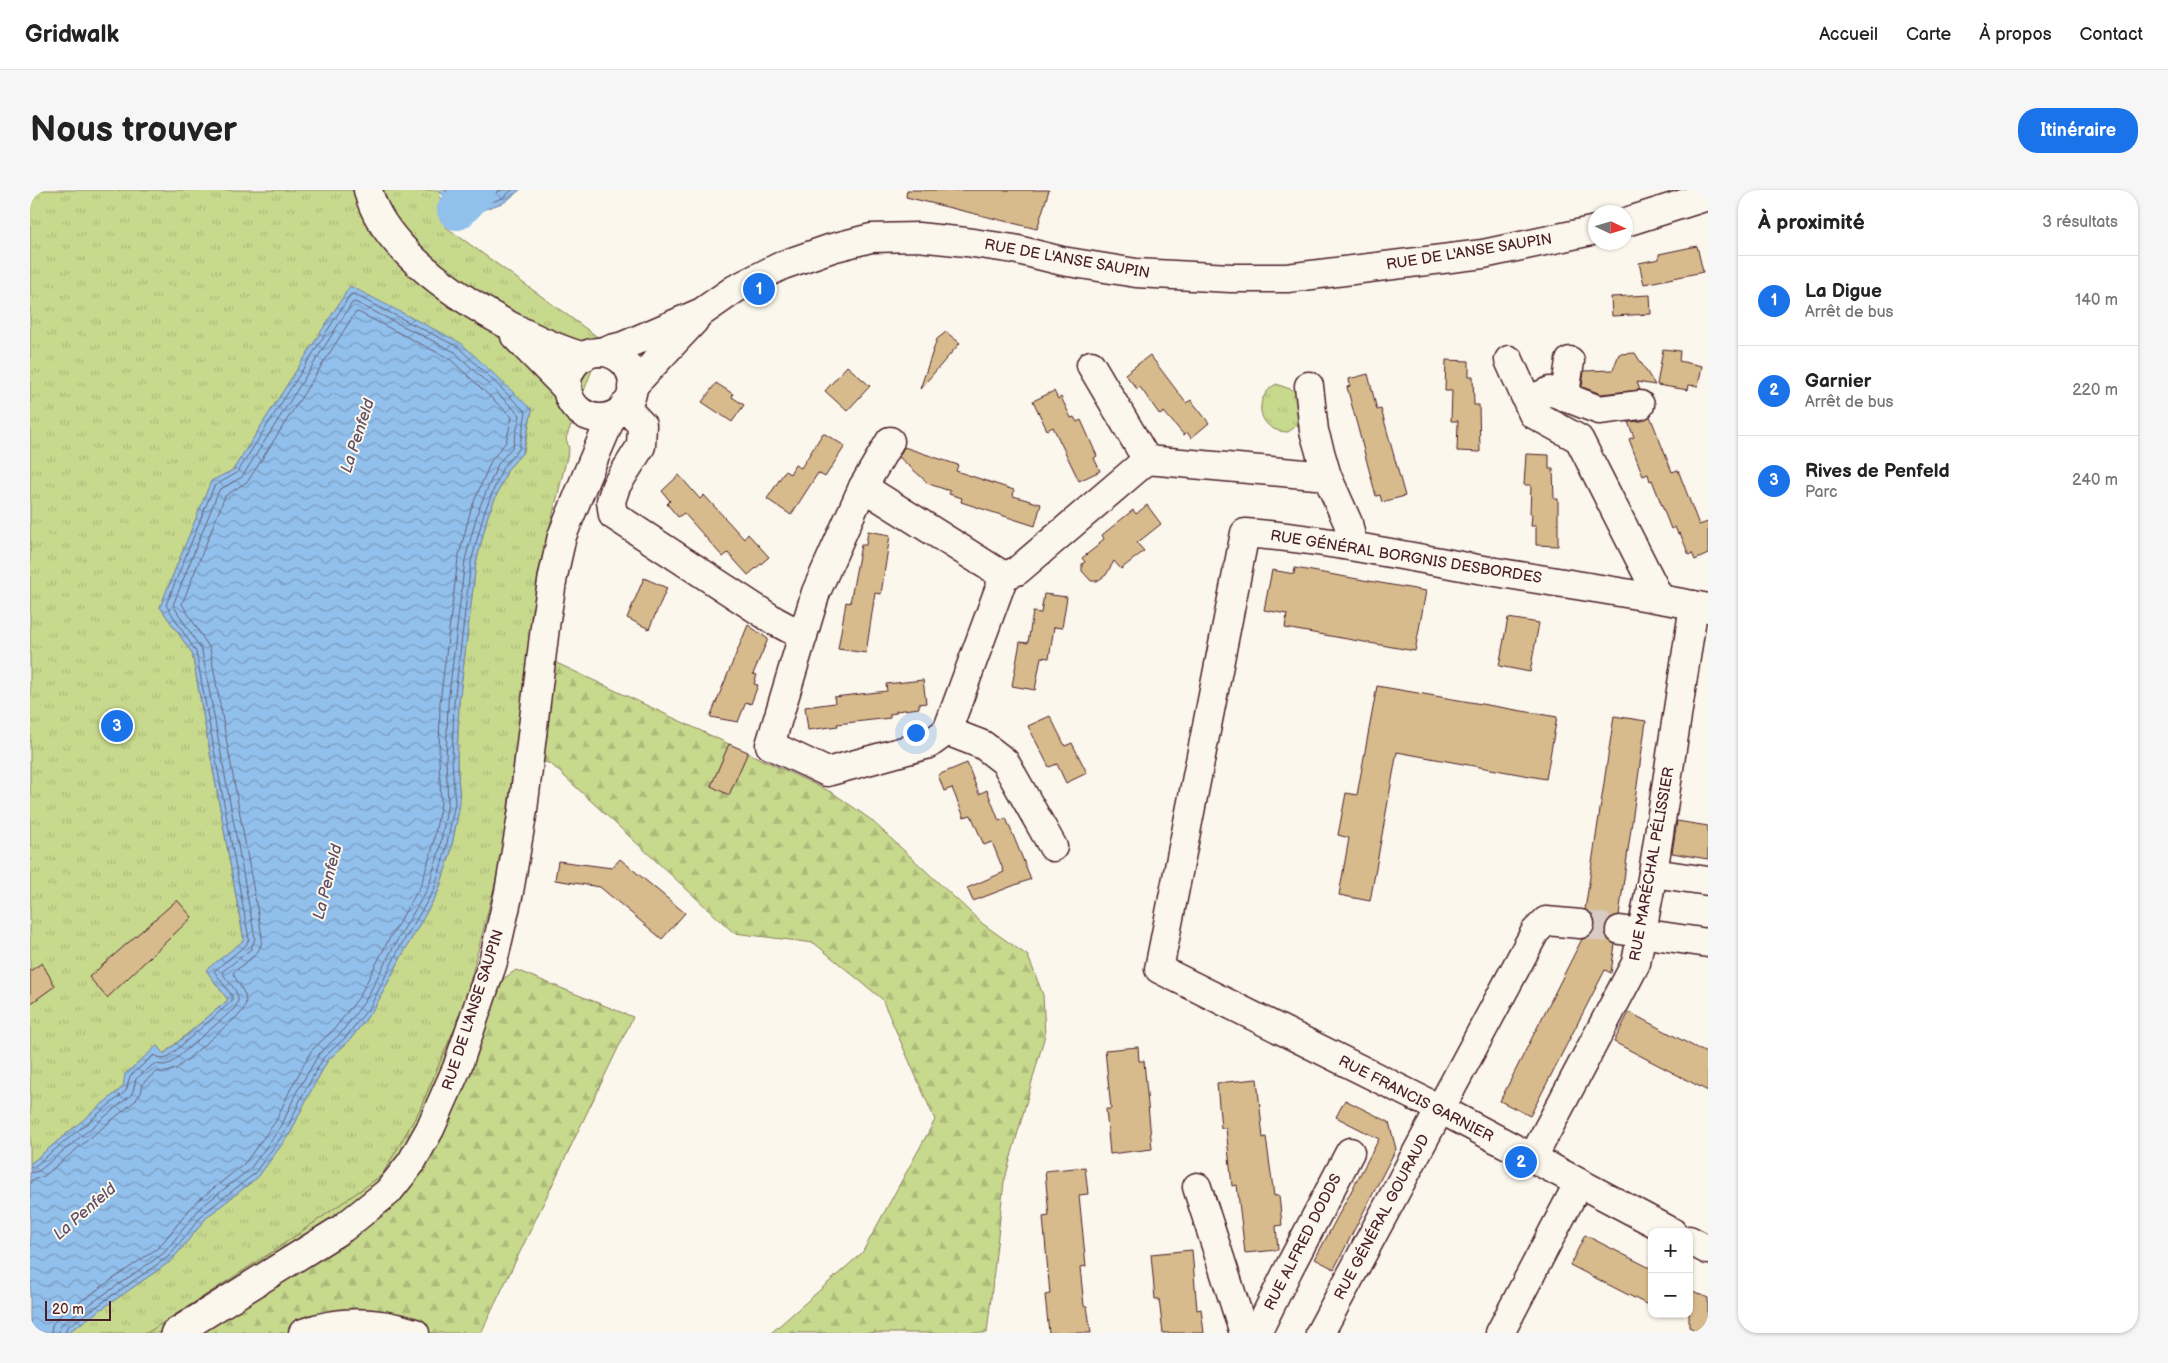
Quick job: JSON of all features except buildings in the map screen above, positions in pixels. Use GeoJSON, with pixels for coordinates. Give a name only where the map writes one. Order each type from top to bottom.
{"type":"FeatureCollection","features":[{"type":"Feature","properties":{"kind":"street"},"geometry":{"type":"LineString","coordinates":[[368,190],[378,216],[405,252],[428,273],[452,290],[498,319],[560,350],[591,354],[610,354],[620,359],[632,376],[623,403],[604,418],[586,415],[498,319]]}},
{"type":"Feature","properties":{"kind":"street"},"geometry":{"type":"LineString","coordinates":[[1633,220],[1708,196]]}},
{"type":"Feature","properties":{"kind":"street","name":"RUE DE L'ANSE SAUPIN"},"geometry":{"type":"LineString","coordinates":[[591,354],[623,346],[702,312],[735,289],[783,265],[832,248],[871,238],[918,237],[966,242],[1014,249],[1062,261],[1136,274],[1287,278],[1483,254],[1588,232]]}},
{"type":"Feature","properties":{"kind":"street","name":"RUE DE L'ANSE SAUPIN"},"geometry":{"type":"LineString","coordinates":[[175,1333],[290,1262],[350,1222],[388,1192],[411,1163],[430,1129],[457,1068],[493,962],[509,892],[523,810],[546,619],[562,536],[586,477],[623,403],[702,312]]}},
{"type":"Feature","properties":{"kind":"street"},"geometry":{"type":"LineString","coordinates":[[572,399],[568,378],[572,368],[591,354]]}},
{"type":"Feature","properties":{"kind":"street"},"geometry":{"type":"LineString","coordinates":[[1509,360],[1534,414],[1579,439],[1659,597]]}},
{"type":"Feature","properties":{"kind":"street"},"geometry":{"type":"LineString","coordinates":[[1563,396],[1570,361]]}},
{"type":"Feature","properties":{"kind":"street"},"geometry":{"type":"LineString","coordinates":[[1091,365],[1147,460]]}},
{"type":"Feature","properties":{"kind":"street"},"geometry":{"type":"LineString","coordinates":[[1309,386],[1314,431],[1327,476],[1348,523],[1353,546]]}},
{"type":"Feature","properties":{"kind":"street"},"geometry":{"type":"LineString","coordinates":[[1531,409],[1536,397],[1550,391],[1599,410],[1640,405]]}},
{"type":"Feature","properties":{"kind":"street","name":"RUE DE L'ANSE SAUPIN"},"geometry":{"type":"LineString","coordinates":[[572,399],[586,477]]}},
{"type":"Feature","properties":{"kind":"street"},"geometry":{"type":"LineString","coordinates":[[623,403],[642,425],[642,437],[641,446],[616,486],[610,501],[613,515],[775,621],[802,636]]}},
{"type":"Feature","properties":{"kind":"street"},"geometry":{"type":"LineString","coordinates":[[890,441],[863,487],[816,592],[770,745],[827,772],[929,744],[947,731],[1004,576]]}},
{"type":"Feature","properties":{"kind":"street"},"geometry":{"type":"LineString","coordinates":[[863,487],[1004,576],[1017,572],[1147,460],[1327,476]]}},
{"type":"Feature","properties":{"kind":"street","name":"RUE GÉNÉRAL BORGNIS DESBORDES"},"geometry":{"type":"LineString","coordinates":[[1159,969],[1245,533],[1286,536],[1353,546],[1486,570],[1659,597],[1701,606]]}},
{"type":"Feature","properties":{"kind":"street","name":"RUE MARÉCHAL PÉLISSIER"},"geometry":{"type":"LineString","coordinates":[[1532,1159],[1636,962],[1631,932],[1653,873],[1701,606]]}},
{"type":"Feature","properties":{"kind":"street"},"geometry":{"type":"LineString","coordinates":[[947,731],[983,745],[1005,762],[1053,847]]}},
{"type":"Feature","properties":{"kind":"street"},"geometry":{"type":"LineString","coordinates":[[1653,873],[1708,881]]}},
{"type":"Feature","properties":{"kind":"street","name":"RUE GÉNÉRAL GOURAUD"},"geometry":{"type":"LineString","coordinates":[[1320,1333],[1535,932],[1546,921],[1580,924]]}},
{"type":"Feature","properties":{"kind":"street"},"geometry":{"type":"LineString","coordinates":[[1631,932],[1708,943]]}},
{"type":"Feature","properties":{"kind":"street","name":"RUE FRANCIS GARNIER"},"geometry":{"type":"LineString","coordinates":[[1159,969],[1440,1109],[1578,1184],[1664,1228]]}},
{"type":"Feature","properties":{"kind":"street","name":"RUE ALFRED DODDS"},"geometry":{"type":"LineString","coordinates":[[1257,1333],[1350,1152]]}},
{"type":"Feature","properties":{"kind":"street"},"geometry":{"type":"LineString","coordinates":[[1500,1333],[1578,1184]]}},
{"type":"Feature","properties":{"kind":"street"},"geometry":{"type":"LineString","coordinates":[[1197,1188],[1244,1333]]}},
{"type":"Feature","properties":{"kind":"street"},"geometry":{"type":"LineString","coordinates":[[1693,1242],[1708,1250]]}},
{"type":"Feature","properties":{"kind":"street"},"geometry":{"type":"LineString","coordinates":[[303,1333],[350,1323],[368,1322],[416,1333]]}},
{"type":"Feature","properties":{"kind":"green space"},"geometry":{"type":"Polygon","coordinates":[[[30,190],[440,190],[446,227],[603,341],[566,438],[569,449],[538,575],[501,860],[464,1006],[419,1111],[382,1175],[269,1254],[147,1333],[67,1333],[171,1261],[208,1216],[258,1177],[291,1132],[328,1060],[349,1041],[375,1007],[438,892],[450,855],[460,804],[457,760],[459,703],[476,563],[488,515],[508,469],[524,451],[532,410],[350,287],[233,470],[211,482],[160,607],[192,653],[244,941],[206,970],[228,1000],[163,1054],[157,1047],[123,1087],[30,1164],[30,190]]]}},
{"type":"Feature","properties":{"kind":"green space"},"geometry":{"type":"Polygon","coordinates":[[[1276,384],[1293,390],[1301,402],[1302,415],[1298,425],[1288,432],[1278,431],[1270,427],[1264,421],[1261,414],[1263,398],[1268,390],[1276,384]]]}},
{"type":"Feature","properties":{"kind":"green space"},"geometry":{"type":"Polygon","coordinates":[[[529,650],[833,793],[870,819],[983,924],[1028,956],[1043,995],[1045,1035],[1004,1182],[987,1333],[771,1333],[862,1253],[935,1120],[882,999],[814,943],[734,933],[551,764],[516,752],[529,650]]]}},
{"type":"Feature","properties":{"kind":"green space"},"geometry":{"type":"Polygon","coordinates":[[[516,970],[633,1017],[481,1333],[147,1333],[269,1254],[382,1175],[419,1111],[464,1006],[516,970]]]}},
{"type":"Feature","properties":{"kind":"water"},"geometry":{"type":"Polygon","coordinates":[[[440,190],[520,190],[505,202],[466,216],[440,190]]]}},
{"type":"Feature","properties":{"kind":"water"},"geometry":{"type":"Polygon","coordinates":[[[350,286],[461,343],[532,410],[523,452],[508,469],[488,515],[476,563],[459,703],[457,760],[460,804],[450,855],[438,892],[375,1007],[349,1041],[328,1060],[291,1132],[258,1177],[208,1216],[171,1261],[67,1333],[30,1333],[30,1164],[123,1087],[125,1074],[157,1046],[164,1054],[228,1000],[206,970],[244,940],[192,653],[160,607],[211,481],[233,470],[350,286]]]}},
{"type":"Feature","properties":{"kind":"waterway","name":"La Penfeld"},"geometry":{"type":"LineString","coordinates":[[457,210],[476,190]]}},
{"type":"Feature","properties":{"kind":"tunnel"},"geometry":{"type":"LineString","coordinates":[[1580,924],[1620,930]]}},
{"type":"Feature","properties":{"kind":"place","name":"La Digue"},"geometry":{"type":"Point","coordinates":[759,289]}},
{"type":"Feature","properties":{"kind":"place","name":"Rives de Penfeld"},"geometry":{"type":"Point","coordinates":[117,726]}},
{"type":"Feature","properties":{"kind":"place","name":"Garnier"},"geometry":{"type":"Point","coordinates":[1521,1162]}}]}
